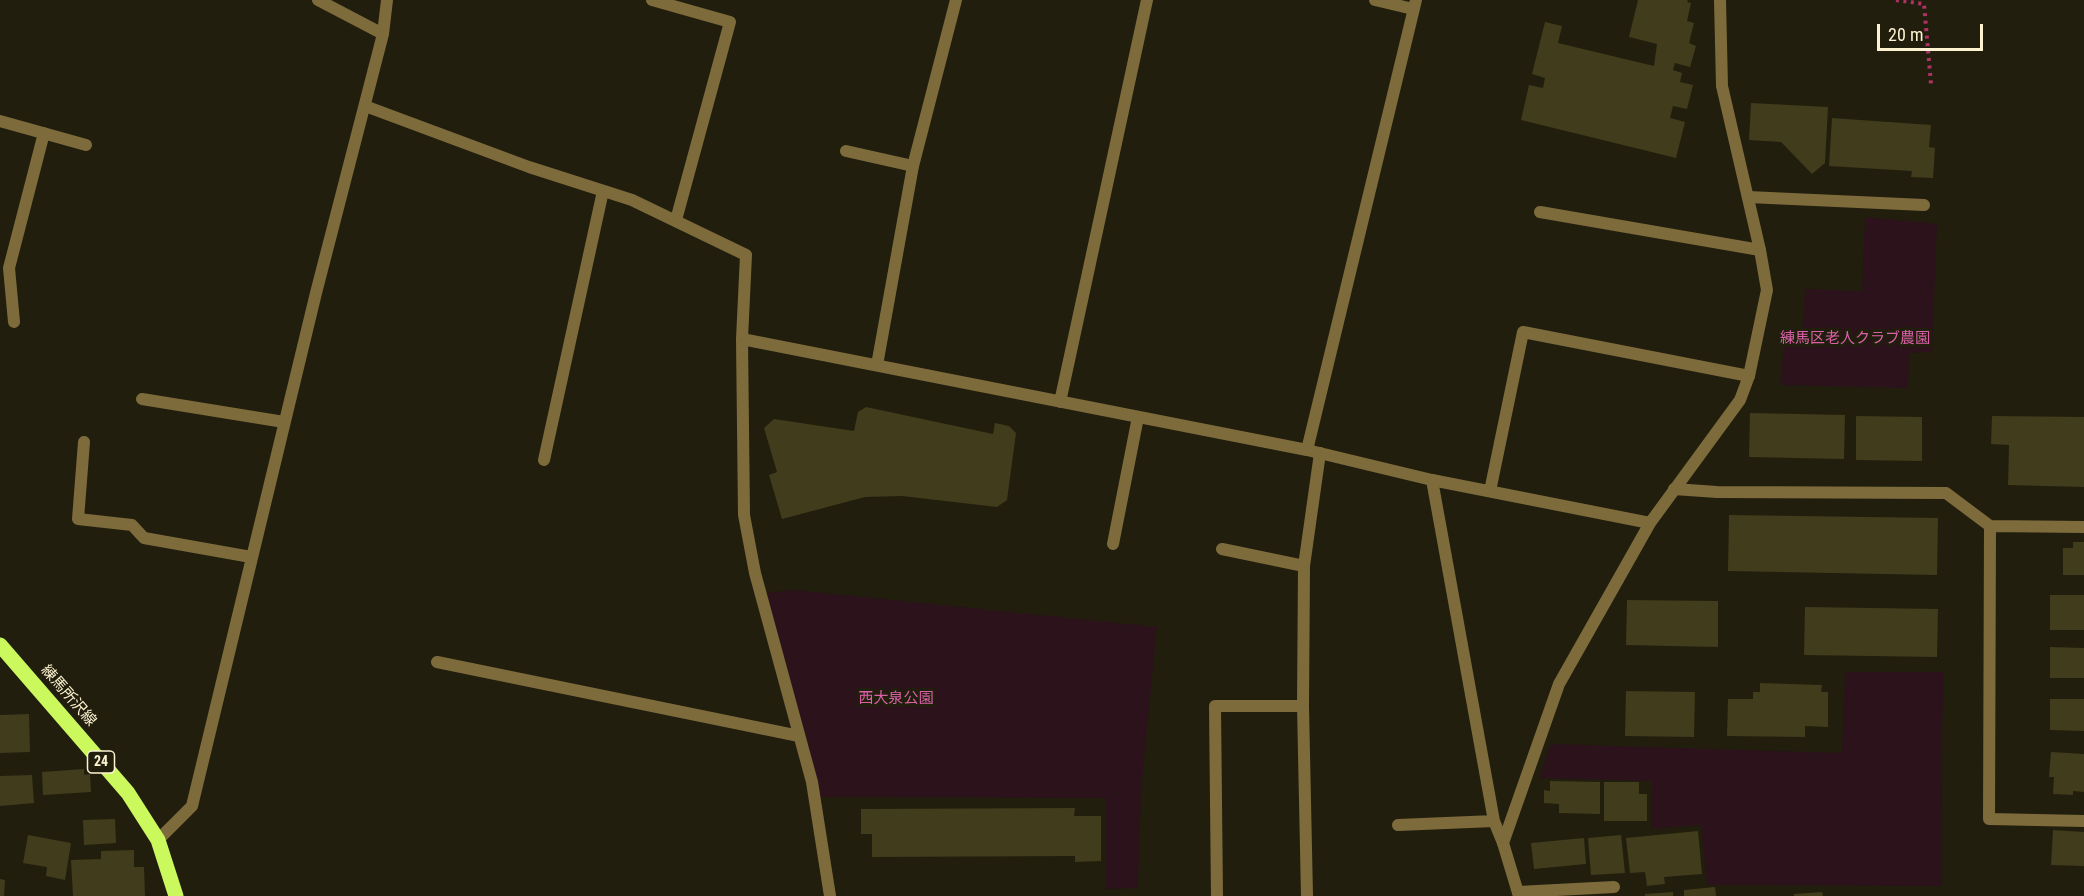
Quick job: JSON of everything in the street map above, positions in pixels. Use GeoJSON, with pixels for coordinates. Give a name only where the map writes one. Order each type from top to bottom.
{"type":"FeatureCollection","features":[{"type":"Feature","properties":{"kind":"main road","name":"練馬所沢線"},"geometry":{"type":"LineString","coordinates":[[0,645],[128,793],[158,840],[176,896]]}},
{"type":"Feature","properties":{"kind":"street"},"geometry":{"type":"LineString","coordinates":[[318,0],[382,34]]}},
{"type":"Feature","properties":{"kind":"street"},"geometry":{"type":"LineString","coordinates":[[158,840],[192,806],[284,422],[365,106],[382,34],[387,0]]}},
{"type":"Feature","properties":{"kind":"street"},"geometry":{"type":"LineString","coordinates":[[652,0],[730,22],[676,220]]}},
{"type":"Feature","properties":{"kind":"street"},"geometry":{"type":"LineString","coordinates":[[877,364],[913,166],[956,0]]}},
{"type":"Feature","properties":{"kind":"street"},"geometry":{"type":"LineString","coordinates":[[1060,402],[1147,0]]}},
{"type":"Feature","properties":{"kind":"street"},"geometry":{"type":"LineString","coordinates":[[1307,896],[1302,706],[1304,566],[1314,452],[1415,4],[1375,0]]}},
{"type":"Feature","properties":{"kind":"street"},"geometry":{"type":"LineString","coordinates":[[1503,843],[1559,684],[1650,523],[1740,400],[1749,375],[1767,290],[1722,86],[1720,0]]}},
{"type":"Feature","properties":{"kind":"street"},"geometry":{"type":"LineString","coordinates":[[365,106],[529,167],[632,200],[746,255],[742,339],[744,515],[754,573],[812,782],[830,896]]}},
{"type":"Feature","properties":{"kind":"street"},"geometry":{"type":"LineString","coordinates":[[0,121],[86,145]]}},
{"type":"Feature","properties":{"kind":"street"},"geometry":{"type":"LineString","coordinates":[[14,322],[9,268],[44,133]]}},
{"type":"Feature","properties":{"kind":"street"},"geometry":{"type":"LineString","coordinates":[[846,151],[913,166]]}},
{"type":"Feature","properties":{"kind":"street"},"geometry":{"type":"LineString","coordinates":[[544,460],[603,191]]}},
{"type":"Feature","properties":{"kind":"street"},"geometry":{"type":"LineString","coordinates":[[1748,197],[1924,205]]}},
{"type":"Feature","properties":{"kind":"street"},"geometry":{"type":"LineString","coordinates":[[1540,212],[1760,250]]}},
{"type":"Feature","properties":{"kind":"street"},"geometry":{"type":"LineString","coordinates":[[1490,491],[1523,332],[1749,375]]}},
{"type":"Feature","properties":{"kind":"street"},"geometry":{"type":"LineString","coordinates":[[742,339],[1314,452],[1432,480],[1650,523]]}},
{"type":"Feature","properties":{"kind":"street"},"geometry":{"type":"LineString","coordinates":[[142,399],[284,422]]}},
{"type":"Feature","properties":{"kind":"street"},"geometry":{"type":"LineString","coordinates":[[1113,544],[1138,417]]}},
{"type":"Feature","properties":{"kind":"street"},"geometry":{"type":"LineString","coordinates":[[84,442],[78,519],[132,525],[144,538],[251,557]]}},
{"type":"Feature","properties":{"kind":"street"},"geometry":{"type":"LineString","coordinates":[[1432,480],[1494,821],[1518,894],[1614,887]]}},
{"type":"Feature","properties":{"kind":"street"},"geometry":{"type":"LineString","coordinates":[[1674,489],[1717,492],[1946,493],[1990,526],[2084,527]]}},
{"type":"Feature","properties":{"kind":"street"},"geometry":{"type":"LineString","coordinates":[[1990,526],[1989,819],[2084,821]]}},
{"type":"Feature","properties":{"kind":"street"},"geometry":{"type":"LineString","coordinates":[[1222,549],[1304,566]]}},
{"type":"Feature","properties":{"kind":"street"},"geometry":{"type":"LineString","coordinates":[[437,662],[799,736]]}},
{"type":"Feature","properties":{"kind":"street"},"geometry":{"type":"LineString","coordinates":[[1217,896],[1215,706],[1302,706]]}},
{"type":"Feature","properties":{"kind":"street"},"geometry":{"type":"LineString","coordinates":[[1398,825],[1494,821]]}},
{"type":"Feature","properties":{"kind":"path"},"geometry":{"type":"LineString","coordinates":[[1896,0],[1924,4],[1931,84]]}},
{"type":"Feature","properties":{"kind":"green space","name":"練馬区老人クラブ農園"},"geometry":{"type":"Polygon","coordinates":[[[1865,217],[1937,224],[1932,352],[1909,353],[1908,388],[1780,385],[1785,336],[1802,336],[1805,289],[1862,291],[1865,217]]]}},
{"type":"Feature","properties":{"kind":"green space","name":"西大泉公園"},"geometry":{"type":"Polygon","coordinates":[[[795,590],[1157,627],[1141,790],[1138,888],[1105,889],[1105,798],[820,797],[765,593],[795,590]]]}},
{"type":"Feature","properties":{"kind":"green space"},"geometry":{"type":"Polygon","coordinates":[[[1845,672],[1943,672],[1941,886],[1707,885],[1701,825],[1651,829],[1652,781],[1539,778],[1551,744],[1842,753],[1845,672]]]}},
{"type":"Feature","properties":{"kind":"building"},"geometry":{"type":"Polygon","coordinates":[[[1638,0],[1688,0],[1687,2],[1691,3],[1687,21],[1694,23],[1689,43],[1696,46],[1690,67],[1675,63],[1673,70],[1682,73],[1680,82],[1693,85],[1687,109],[1673,106],[1670,118],[1685,122],[1676,158],[1521,120],[1529,85],[1543,88],[1545,78],[1532,74],[1545,22],[1562,26],[1558,43],[1654,66],[1657,44],[1629,37],[1638,0]]]}},
{"type":"Feature","properties":{"kind":"building"},"geometry":{"type":"Polygon","coordinates":[[[1751,103],[1828,107],[1825,163],[1812,174],[1781,142],[1749,140],[1751,103]]]}},
{"type":"Feature","properties":{"kind":"building"},"geometry":{"type":"Polygon","coordinates":[[[1832,118],[1931,125],[1929,147],[1935,148],[1933,178],[1911,177],[1912,171],[1829,166],[1832,118]]]}},
{"type":"Feature","properties":{"kind":"building"},"geometry":{"type":"Polygon","coordinates":[[[866,407],[993,434],[995,423],[1009,426],[1016,433],[1007,500],[997,507],[902,496],[865,497],[782,519],[769,475],[777,472],[764,428],[774,419],[854,431],[858,412],[866,407]]]}},
{"type":"Feature","properties":{"kind":"building"},"geometry":{"type":"Polygon","coordinates":[[[1750,413],[1845,415],[1844,459],[1749,457],[1750,413]]]}},
{"type":"Feature","properties":{"kind":"building"},"geometry":{"type":"Polygon","coordinates":[[[1856,416],[1922,417],[1922,461],[1856,460],[1856,416]]]}},
{"type":"Feature","properties":{"kind":"building"},"geometry":{"type":"Polygon","coordinates":[[[1992,416],[2084,417],[2084,487],[2008,485],[2009,445],[1991,444],[1992,416]]]}},
{"type":"Feature","properties":{"kind":"building"},"geometry":{"type":"Polygon","coordinates":[[[1729,515],[1938,518],[1937,575],[1728,571],[1729,515]]]}},
{"type":"Feature","properties":{"kind":"building"},"geometry":{"type":"Polygon","coordinates":[[[2073,542],[2084,542],[2084,575],[2063,575],[2063,548],[2073,548],[2073,542]]]}},
{"type":"Feature","properties":{"kind":"building"},"geometry":{"type":"Polygon","coordinates":[[[2050,595],[2084,595],[2084,630],[2050,630],[2050,595]]]}},
{"type":"Feature","properties":{"kind":"building"},"geometry":{"type":"Polygon","coordinates":[[[1627,600],[1718,601],[1718,647],[1626,645],[1627,600]]]}},
{"type":"Feature","properties":{"kind":"building"},"geometry":{"type":"Polygon","coordinates":[[[1805,607],[1938,609],[1937,657],[1804,655],[1805,607]]]}},
{"type":"Feature","properties":{"kind":"building"},"geometry":{"type":"Polygon","coordinates":[[[2050,647],[2084,648],[2084,678],[2050,678],[2050,647]]]}},
{"type":"Feature","properties":{"kind":"building"},"geometry":{"type":"Polygon","coordinates":[[[1760,683],[1822,685],[1821,692],[1828,692],[1828,727],[1805,726],[1805,737],[1727,736],[1728,699],[1753,699],[1753,692],[1760,692],[1760,683]]]}},
{"type":"Feature","properties":{"kind":"building"},"geometry":{"type":"Polygon","coordinates":[[[1626,691],[1695,692],[1694,737],[1625,736],[1626,691]]]}},
{"type":"Feature","properties":{"kind":"building"},"geometry":{"type":"Polygon","coordinates":[[[2050,699],[2084,699],[2084,731],[2050,730],[2050,699]]]}},
{"type":"Feature","properties":{"kind":"building"},"geometry":{"type":"Polygon","coordinates":[[[29,714],[30,752],[0,753],[0,715],[29,714]]]}},
{"type":"Feature","properties":{"kind":"building"},"geometry":{"type":"Polygon","coordinates":[[[2051,752],[2084,754],[2084,792],[2073,791],[2073,795],[2053,794],[2054,777],[2049,777],[2051,752]]]}},
{"type":"Feature","properties":{"kind":"building"},"geometry":{"type":"Polygon","coordinates":[[[84,769],[84,775],[90,774],[91,792],[43,795],[42,772],[84,769]]]}},
{"type":"Feature","properties":{"kind":"building"},"geometry":{"type":"Polygon","coordinates":[[[32,775],[34,803],[0,806],[0,776],[32,775]]]}},
{"type":"Feature","properties":{"kind":"building"},"geometry":{"type":"Polygon","coordinates":[[[1550,781],[1600,782],[1600,814],[1559,813],[1559,804],[1544,803],[1544,790],[1550,791],[1550,781]]]}},
{"type":"Feature","properties":{"kind":"building"},"geometry":{"type":"Polygon","coordinates":[[[1604,782],[1639,782],[1639,794],[1647,794],[1647,821],[1604,821],[1604,782]]]}},
{"type":"Feature","properties":{"kind":"building"},"geometry":{"type":"Polygon","coordinates":[[[1075,808],[1074,816],[1101,816],[1101,861],[1075,862],[1075,856],[872,857],[872,834],[861,834],[861,809],[1075,808]]]}},
{"type":"Feature","properties":{"kind":"building"},"geometry":{"type":"Polygon","coordinates":[[[115,819],[116,843],[84,845],[83,820],[115,819]]]}},
{"type":"Feature","properties":{"kind":"building"},"geometry":{"type":"Polygon","coordinates":[[[2053,830],[2084,832],[2084,866],[2051,865],[2053,830]]]}},
{"type":"Feature","properties":{"kind":"building"},"geometry":{"type":"Polygon","coordinates":[[[1698,831],[1702,874],[1664,877],[1665,884],[1647,886],[1645,872],[1630,873],[1626,838],[1698,831]]]}},
{"type":"Feature","properties":{"kind":"building"},"geometry":{"type":"Polygon","coordinates":[[[28,835],[71,843],[65,880],[46,876],[47,867],[23,863],[28,835]]]}},
{"type":"Feature","properties":{"kind":"building"},"geometry":{"type":"Polygon","coordinates":[[[1621,835],[1625,873],[1591,875],[1588,838],[1621,835]]]}},
{"type":"Feature","properties":{"kind":"building"},"geometry":{"type":"Polygon","coordinates":[[[1584,838],[1586,864],[1534,869],[1531,843],[1584,838]]]}},
{"type":"Feature","properties":{"kind":"building"},"geometry":{"type":"Polygon","coordinates":[[[134,850],[134,867],[144,867],[145,896],[73,896],[71,860],[101,859],[101,851],[134,850]]]}},
{"type":"Feature","properties":{"kind":"building"},"geometry":{"type":"Polygon","coordinates":[[[0,879],[5,880],[4,896],[0,896],[0,879]]]}},
{"type":"Feature","properties":{"kind":"building"},"geometry":{"type":"Polygon","coordinates":[[[1715,887],[1716,896],[1684,896],[1684,890],[1715,887]]]}},
{"type":"Feature","properties":{"kind":"building"},"geometry":{"type":"Polygon","coordinates":[[[1673,892],[1673,896],[1645,896],[1645,894],[1673,892]]]}},
{"type":"Feature","properties":{"kind":"building"},"geometry":{"type":"Polygon","coordinates":[[[1822,892],[1823,896],[1794,896],[1794,894],[1822,892]]]}}]}
